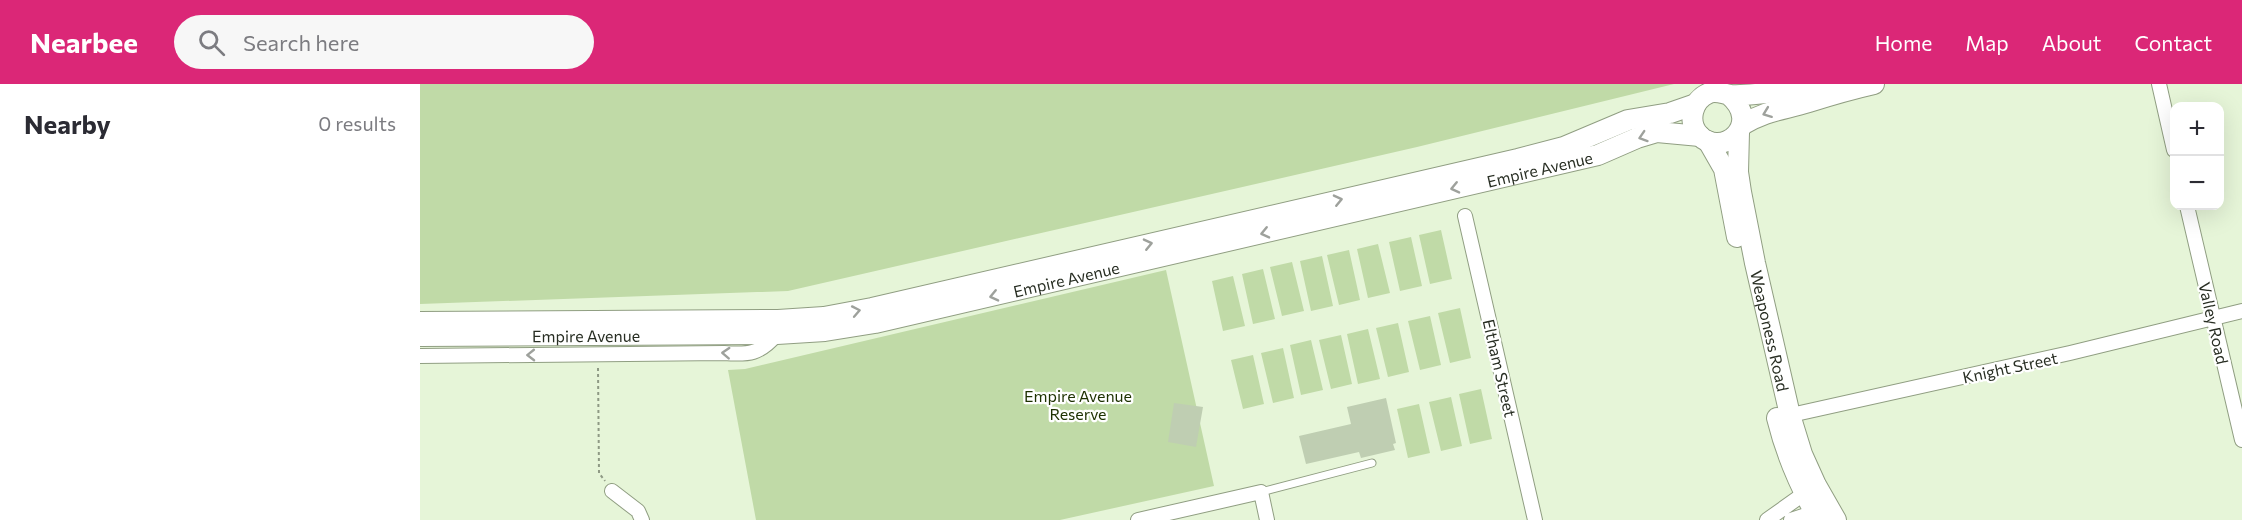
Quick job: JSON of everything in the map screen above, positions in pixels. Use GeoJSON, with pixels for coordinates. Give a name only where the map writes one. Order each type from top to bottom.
{"type":"FeatureCollection","features":[{"type":"Feature","properties":{"kind":"main road","name":"Empire Avenue"},"geometry":{"type":"LineString","coordinates":[[420,336],[777,334],[825,331],[875,323],[1598,155],[1636,138],[1657,132],[1725,142],[1740,129],[1770,110],[1808,102],[1834,92],[1874,84]]}},
{"type":"Feature","properties":{"kind":"main road","name":"Empire Avenue"},"geometry":{"type":"LineString","coordinates":[[420,322],[778,320],[824,317],[1518,159],[1564,147],[1628,120],[1670,113],[1696,104],[1707,94],[1834,92]]}},
{"type":"Feature","properties":{"kind":"main road"},"geometry":{"type":"LineString","coordinates":[[1729,95],[1738,102],[1743,113],[1740,129]]}},
{"type":"Feature","properties":{"kind":"main road"},"geometry":{"type":"LineString","coordinates":[[1696,104],[1692,121],[1704,139]]}},
{"type":"Feature","properties":{"kind":"main road","name":"Weaponess Road"},"geometry":{"type":"LineString","coordinates":[[1740,129],[1738,172],[1783,417],[1788,459],[1810,489],[1820,511],[1836,520]]}},
{"type":"Feature","properties":{"kind":"main road","name":"Weaponess Road"},"geometry":{"type":"LineString","coordinates":[[1704,139],[1724,169],[1736,232],[1783,417]]}},
{"type":"Feature","properties":{"kind":"street"},"geometry":{"type":"LineString","coordinates":[[2159,84],[2170,129]]}},
{"type":"Feature","properties":{"kind":"street","name":"Valley Road"},"geometry":{"type":"LineString","coordinates":[[2188,210],[2242,440]]}},
{"type":"Feature","properties":{"kind":"street","name":"Eltham Street"},"geometry":{"type":"LineString","coordinates":[[1466,216],[1535,520]]}},
{"type":"Feature","properties":{"kind":"street","name":"Knight Street"},"geometry":{"type":"LineString","coordinates":[[1783,417],[2070,353],[2242,311]]}},
{"type":"Feature","properties":{"kind":"street"},"geometry":{"type":"LineString","coordinates":[[420,356],[740,354],[755,352],[766,346],[777,334]]}},
{"type":"Feature","properties":{"kind":"street"},"geometry":{"type":"LineString","coordinates":[[1767,520],[1810,489]]}},
{"type":"Feature","properties":{"kind":"street"},"geometry":{"type":"LineString","coordinates":[[612,491],[638,512],[642,520]]}},
{"type":"Feature","properties":{"kind":"street"},"geometry":{"type":"LineString","coordinates":[[1138,520],[1261,492],[1267,520]]}},
{"type":"Feature","properties":{"kind":"street"},"geometry":{"type":"LineString","coordinates":[[1791,520],[1820,511]]}},
{"type":"Feature","properties":{"kind":"lane"},"geometry":{"type":"LineString","coordinates":[[1261,492],[1372,463]]}},
{"type":"Feature","properties":{"kind":"path"},"geometry":{"type":"LineString","coordinates":[[598,368],[599,472]]}},
{"type":"Feature","properties":{"kind":"green space"},"geometry":{"type":"Polygon","coordinates":[[[420,84],[1674,84],[1417,147],[788,291],[420,304],[420,84]]]}},
{"type":"Feature","properties":{"kind":"green space"},"geometry":{"type":"Polygon","coordinates":[[[1441,230],[1452,279],[1430,284],[1419,235],[1441,230]]]}},
{"type":"Feature","properties":{"kind":"green space"},"geometry":{"type":"Polygon","coordinates":[[[1411,237],[1422,286],[1400,291],[1389,242],[1411,237]]]}},
{"type":"Feature","properties":{"kind":"green space"},"geometry":{"type":"Polygon","coordinates":[[[1378,244],[1390,293],[1368,298],[1357,249],[1378,244]]]}},
{"type":"Feature","properties":{"kind":"green space"},"geometry":{"type":"Polygon","coordinates":[[[1349,250],[1360,300],[1339,305],[1327,255],[1349,250]]]}},
{"type":"Feature","properties":{"kind":"green space"},"geometry":{"type":"Polygon","coordinates":[[[1322,256],[1333,306],[1311,311],[1300,261],[1322,256]]]}},
{"type":"Feature","properties":{"kind":"green space"},"geometry":{"type":"Polygon","coordinates":[[[1292,262],[1304,311],[1282,316],[1270,267],[1292,262]]]}},
{"type":"Feature","properties":{"kind":"green space"},"geometry":{"type":"Polygon","coordinates":[[[1263,269],[1275,319],[1253,324],[1242,274],[1263,269]]]}},
{"type":"Feature","properties":{"kind":"green space","name":"Empire Avenue Reserve"},"geometry":{"type":"Polygon","coordinates":[[[1166,270],[1214,486],[1060,520],[756,520],[728,370],[745,369],[1166,270]]]}},
{"type":"Feature","properties":{"kind":"green space"},"geometry":{"type":"Polygon","coordinates":[[[1233,276],[1245,326],[1223,331],[1212,281],[1233,276]]]}},
{"type":"Feature","properties":{"kind":"green space"},"geometry":{"type":"Polygon","coordinates":[[[1460,308],[1471,358],[1450,363],[1438,313],[1460,308]]]}},
{"type":"Feature","properties":{"kind":"green space"},"geometry":{"type":"Polygon","coordinates":[[[1430,316],[1441,365],[1420,370],[1408,321],[1430,316]]]}},
{"type":"Feature","properties":{"kind":"green space"},"geometry":{"type":"Polygon","coordinates":[[[1398,323],[1409,372],[1388,377],[1376,328],[1398,323]]]}},
{"type":"Feature","properties":{"kind":"green space"},"geometry":{"type":"Polygon","coordinates":[[[1368,329],[1380,379],[1358,384],[1347,334],[1368,329]]]}},
{"type":"Feature","properties":{"kind":"green space"},"geometry":{"type":"Polygon","coordinates":[[[1341,335],[1352,384],[1331,389],[1319,340],[1341,335]]]}},
{"type":"Feature","properties":{"kind":"green space"},"geometry":{"type":"Polygon","coordinates":[[[1311,340],[1323,390],[1301,395],[1290,345],[1311,340]]]}},
{"type":"Feature","properties":{"kind":"green space"},"geometry":{"type":"Polygon","coordinates":[[[1283,348],[1294,398],[1273,403],[1261,353],[1283,348]]]}},
{"type":"Feature","properties":{"kind":"green space"},"geometry":{"type":"Polygon","coordinates":[[[1253,355],[1264,404],[1243,409],[1231,360],[1253,355]]]}},
{"type":"Feature","properties":{"kind":"green space"},"geometry":{"type":"Polygon","coordinates":[[[1481,389],[1492,439],[1470,444],[1459,394],[1481,389]]]}},
{"type":"Feature","properties":{"kind":"green space"},"geometry":{"type":"Polygon","coordinates":[[[1451,397],[1462,446],[1441,451],[1429,402],[1451,397]]]}},
{"type":"Feature","properties":{"kind":"green space"},"geometry":{"type":"Polygon","coordinates":[[[1419,404],[1430,453],[1408,458],[1397,409],[1419,404]]]}},
{"type":"Feature","properties":{"kind":"building"},"geometry":{"type":"Polygon","coordinates":[[[1386,398],[1396,443],[1393,444],[1395,450],[1361,458],[1359,452],[1306,464],[1299,436],[1351,424],[1347,407],[1386,398]]]}},
{"type":"Feature","properties":{"kind":"building"},"geometry":{"type":"Polygon","coordinates":[[[1174,403],[1203,407],[1196,447],[1168,442],[1174,403]]]}}]}
